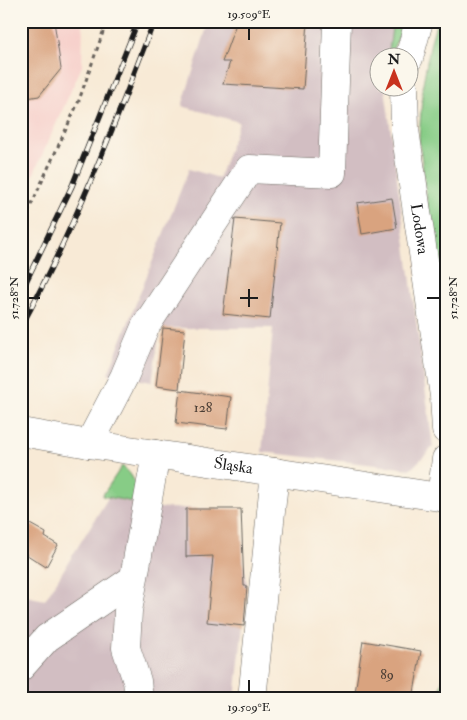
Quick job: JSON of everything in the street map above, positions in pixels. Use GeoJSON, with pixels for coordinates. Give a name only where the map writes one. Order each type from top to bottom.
{"type":"FeatureCollection","features":[{"type":"Feature","properties":{"kind":"street"},"geometry":{"type":"LineString","coordinates":[[89,444],[124,377],[145,327],[249,169],[332,173],[337,21]]}},
{"type":"Feature","properties":{"kind":"street"},"geometry":{"type":"LineString","coordinates":[[412,48],[419,21]]}},
{"type":"Feature","properties":{"kind":"street","name":"Lodowa"},"geometry":{"type":"LineString","coordinates":[[404,98],[405,130],[444,396],[446,430]]}},
{"type":"Feature","properties":{"kind":"street","name":"Śląska"},"geometry":{"type":"LineString","coordinates":[[21,432],[444,498]]}},
{"type":"Feature","properties":{"kind":"street"},"geometry":{"type":"LineString","coordinates":[[139,699],[137,680],[126,648],[128,611],[156,454]]}},
{"type":"Feature","properties":{"kind":"street"},"geometry":{"type":"LineString","coordinates":[[444,498],[446,459]]}},
{"type":"Feature","properties":{"kind":"street"},"geometry":{"type":"LineString","coordinates":[[252,699],[275,472]]}},
{"type":"Feature","properties":{"kind":"street"},"geometry":{"type":"LineString","coordinates":[[21,667],[48,638],[133,579]]}},
{"type":"Feature","properties":{"kind":"path"},"geometry":{"type":"LineString","coordinates":[[21,227],[78,103],[108,21]]}},
{"type":"Feature","properties":{"kind":"shaded area"},"geometry":{"type":"Polygon","coordinates":[[[21,21],[83,21],[82,66],[21,202],[21,21]]]}},
{"type":"Feature","properties":{"kind":"shaded area"},"geometry":{"type":"Polygon","coordinates":[[[209,21],[393,21],[389,48],[370,48],[370,98],[386,98],[433,447],[411,469],[262,452],[273,328],[160,328],[152,382],[108,374],[189,169],[219,178],[239,122],[182,106],[209,21]]]}},
{"type":"Feature","properties":{"kind":"shaded area"},"geometry":{"type":"Polygon","coordinates":[[[108,498],[159,508],[241,509],[243,556],[247,586],[235,699],[21,699],[21,595],[45,600],[108,498]]]}},
{"type":"Feature","properties":{"kind":"green space"},"geometry":{"type":"Polygon","coordinates":[[[393,21],[407,21],[393,48],[389,48],[393,21]]]}},
{"type":"Feature","properties":{"kind":"green space"},"geometry":{"type":"Polygon","coordinates":[[[437,21],[446,21],[446,347],[419,139],[423,83],[437,21]]]}},
{"type":"Feature","properties":{"kind":"green space"},"geometry":{"type":"Polygon","coordinates":[[[122,466],[133,478],[138,503],[102,496],[122,466]]]}},
{"type":"Feature","properties":{"kind":"green space"},"geometry":{"type":"Polygon","coordinates":[[[446,664],[446,699],[438,699],[446,664]]]}},
{"type":"Feature","properties":{"kind":"building"},"geometry":{"type":"Polygon","coordinates":[[[21,21],[54,21],[61,69],[39,96],[21,99],[21,21]]]}},
{"type":"Feature","properties":{"kind":"building"},"geometry":{"type":"Polygon","coordinates":[[[237,21],[308,21],[303,89],[223,84],[230,62],[222,62],[237,21]]]}},
{"type":"Feature","properties":{"kind":"building"},"geometry":{"type":"Polygon","coordinates":[[[392,198],[397,228],[362,234],[357,203],[392,198]]]}},
{"type":"Feature","properties":{"kind":"building"},"geometry":{"type":"Polygon","coordinates":[[[235,219],[280,223],[270,319],[223,314],[235,219]]]}},
{"type":"Feature","properties":{"kind":"building"},"geometry":{"type":"Polygon","coordinates":[[[163,328],[185,330],[179,389],[156,386],[163,328]]]}},
{"type":"Feature","properties":{"kind":"building"},"geometry":{"type":"Polygon","coordinates":[[[180,390],[231,397],[227,429],[176,423],[180,390]]]}},
{"type":"Feature","properties":{"kind":"building"},"geometry":{"type":"Polygon","coordinates":[[[186,509],[241,509],[244,586],[247,586],[244,626],[207,622],[213,556],[186,557],[186,509]]]}},
{"type":"Feature","properties":{"kind":"building"},"geometry":{"type":"Polygon","coordinates":[[[21,519],[46,533],[45,537],[58,545],[46,567],[21,551],[21,519]]]}},
{"type":"Feature","properties":{"kind":"building"},"geometry":{"type":"Polygon","coordinates":[[[363,641],[421,651],[413,699],[354,699],[363,641]]]}},
{"type":"Feature","properties":{"kind":"railway"},"geometry":{"type":"LineString","coordinates":[[21,292],[72,186],[138,21]]}},
{"type":"Feature","properties":{"kind":"railway"},"geometry":{"type":"LineString","coordinates":[[21,327],[59,252],[93,176],[154,21]]}}]}
